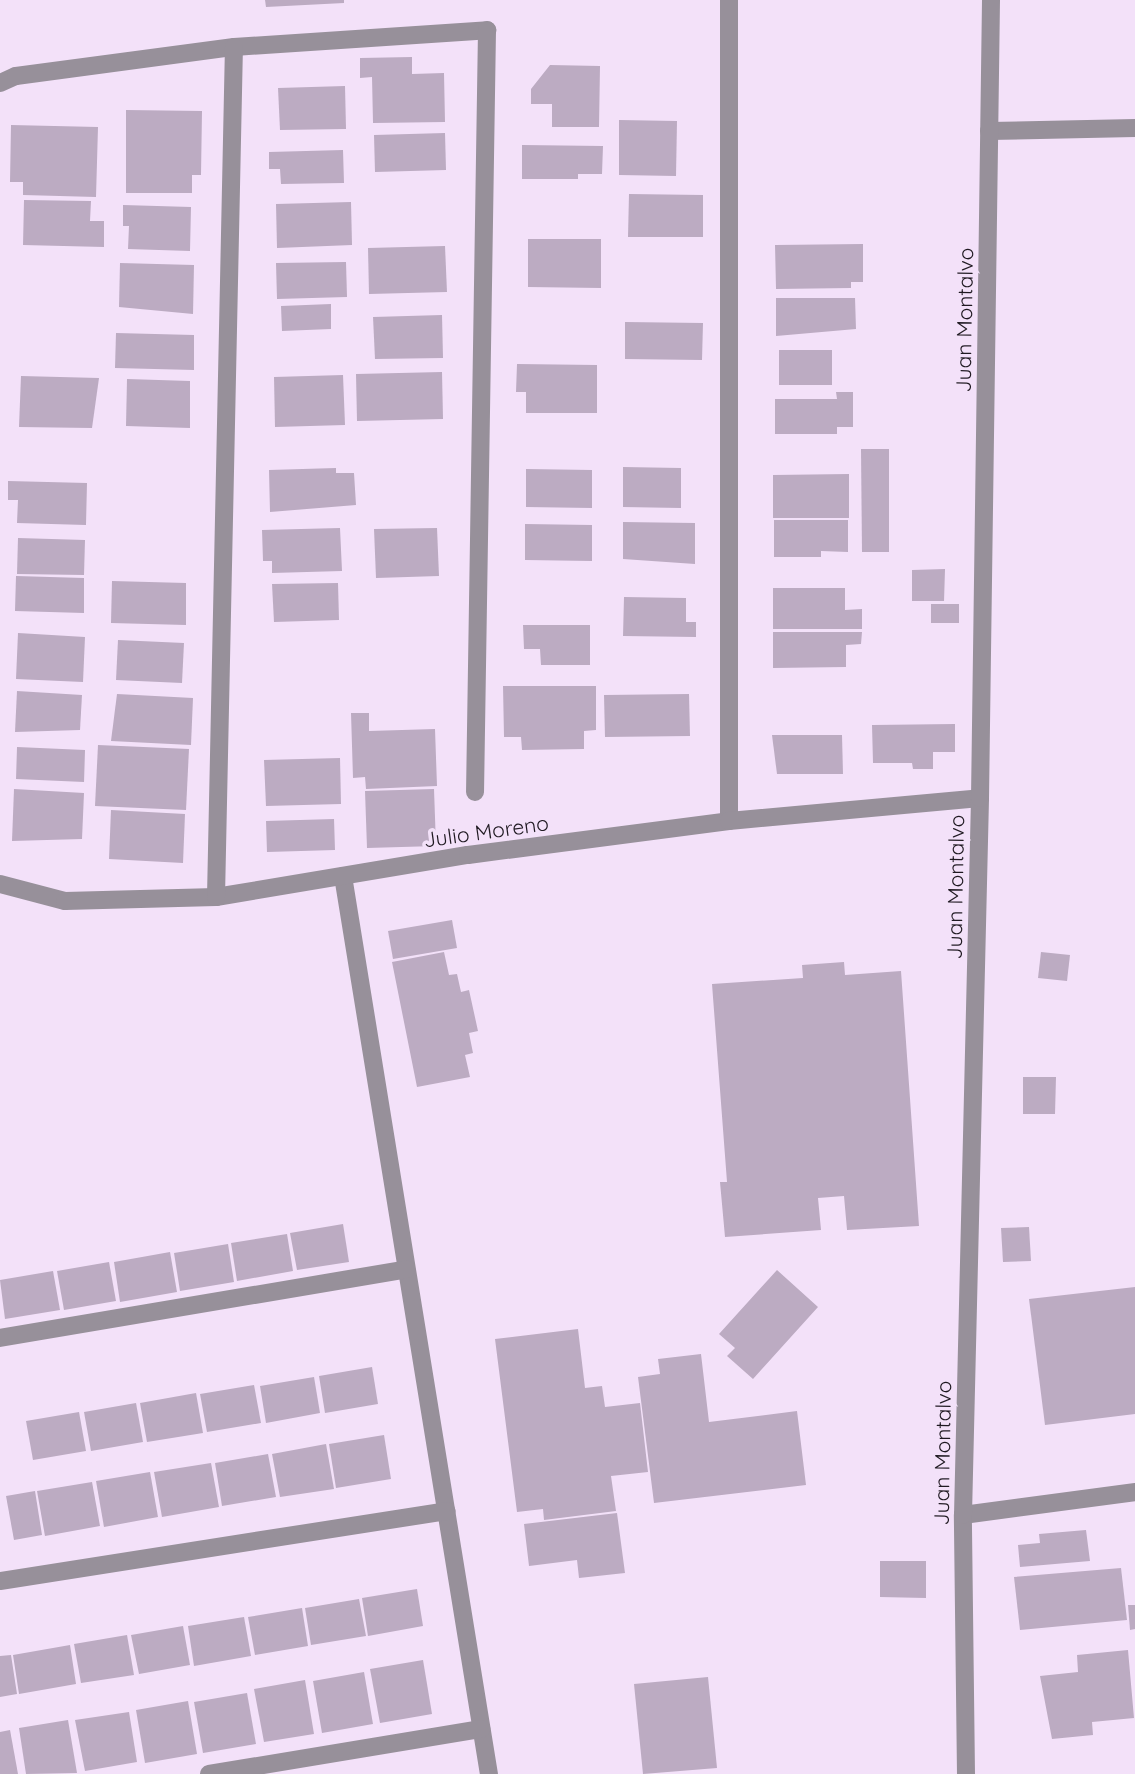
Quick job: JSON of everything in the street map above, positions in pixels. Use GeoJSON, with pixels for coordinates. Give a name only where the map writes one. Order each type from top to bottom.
{"type":"FeatureCollection","features":[{"type":"Feature","properties":{"kind":"street","name":"Juan Montalvo"},"geometry":{"type":"LineString","coordinates":[[966,1774],[963,1515],[980,798],[991,0]]}},
{"type":"Feature","properties":{"kind":"street"},"geometry":{"type":"LineString","coordinates":[[729,1],[729,821]]}},
{"type":"Feature","properties":{"kind":"street"},"geometry":{"type":"LineString","coordinates":[[0,83],[16,76],[234,47],[487,30],[475,792]]}},
{"type":"Feature","properties":{"kind":"street"},"geometry":{"type":"LineString","coordinates":[[216,897],[234,47]]}},
{"type":"Feature","properties":{"kind":"street"},"geometry":{"type":"LineString","coordinates":[[989,131],[1135,128]]}},
{"type":"Feature","properties":{"kind":"street","name":"Julio Moreno"},"geometry":{"type":"LineString","coordinates":[[0,884],[65,901],[216,897],[343,876],[729,821],[980,798]]}},
{"type":"Feature","properties":{"kind":"street"},"geometry":{"type":"LineString","coordinates":[[343,876],[489,1774]]}},
{"type":"Feature","properties":{"kind":"street"},"geometry":{"type":"LineString","coordinates":[[0,1338],[406,1269]]}},
{"type":"Feature","properties":{"kind":"street"},"geometry":{"type":"LineString","coordinates":[[963,1515],[1135,1492]]}},
{"type":"Feature","properties":{"kind":"street"},"geometry":{"type":"LineString","coordinates":[[0,1581],[447,1511]]}},
{"type":"Feature","properties":{"kind":"street"},"geometry":{"type":"LineString","coordinates":[[209,1774],[481,1728]]}},
{"type":"Feature","properties":{"kind":"building"},"geometry":{"type":"Polygon","coordinates":[[[265,0],[344,0],[344,3],[266,7],[265,0]]]}},
{"type":"Feature","properties":{"kind":"building"},"geometry":{"type":"Polygon","coordinates":[[[412,57],[412,74],[444,73],[445,122],[373,123],[372,77],[360,78],[360,58],[412,57]]]}},
{"type":"Feature","properties":{"kind":"building"},"geometry":{"type":"Polygon","coordinates":[[[550,65],[600,66],[599,127],[552,127],[552,104],[531,104],[531,89],[550,65]]]}},
{"type":"Feature","properties":{"kind":"building"},"geometry":{"type":"Polygon","coordinates":[[[345,86],[346,129],[280,130],[278,88],[345,86]]]}},
{"type":"Feature","properties":{"kind":"building"},"geometry":{"type":"Polygon","coordinates":[[[126,110],[202,111],[201,175],[192,175],[192,193],[126,193],[126,110]]]}},
{"type":"Feature","properties":{"kind":"building"},"geometry":{"type":"Polygon","coordinates":[[[619,120],[677,121],[676,176],[619,175],[619,120]]]}},
{"type":"Feature","properties":{"kind":"building"},"geometry":{"type":"Polygon","coordinates":[[[11,125],[98,127],[96,197],[23,195],[23,182],[10,182],[11,125]]]}},
{"type":"Feature","properties":{"kind":"building"},"geometry":{"type":"Polygon","coordinates":[[[445,133],[446,170],[375,172],[374,135],[445,133]]]}},
{"type":"Feature","properties":{"kind":"building"},"geometry":{"type":"Polygon","coordinates":[[[522,145],[603,146],[602,174],[578,174],[578,179],[522,179],[522,145]]]}},
{"type":"Feature","properties":{"kind":"building"},"geometry":{"type":"Polygon","coordinates":[[[343,150],[344,183],[281,184],[280,169],[269,169],[269,152],[343,150]]]}},
{"type":"Feature","properties":{"kind":"building"},"geometry":{"type":"Polygon","coordinates":[[[629,194],[703,195],[703,237],[628,237],[629,194]]]}},
{"type":"Feature","properties":{"kind":"building"},"geometry":{"type":"Polygon","coordinates":[[[24,200],[91,201],[90,221],[104,221],[104,247],[23,245],[24,200]]]}},
{"type":"Feature","properties":{"kind":"building"},"geometry":{"type":"Polygon","coordinates":[[[351,202],[352,245],[277,248],[276,204],[351,202]]]}},
{"type":"Feature","properties":{"kind":"building"},"geometry":{"type":"Polygon","coordinates":[[[123,205],[191,207],[190,251],[128,249],[129,226],[123,226],[123,205]]]}},
{"type":"Feature","properties":{"kind":"building"},"geometry":{"type":"Polygon","coordinates":[[[528,239],[601,239],[601,288],[528,287],[528,239]]]}},
{"type":"Feature","properties":{"kind":"building"},"geometry":{"type":"Polygon","coordinates":[[[863,244],[863,282],[851,282],[851,288],[776,289],[775,245],[863,244]]]}},
{"type":"Feature","properties":{"kind":"building"},"geometry":{"type":"Polygon","coordinates":[[[445,246],[447,292],[369,294],[368,248],[445,246]]]}},
{"type":"Feature","properties":{"kind":"building"},"geometry":{"type":"Polygon","coordinates":[[[346,262],[347,297],[277,299],[276,263],[346,262]]]}},
{"type":"Feature","properties":{"kind":"building"},"geometry":{"type":"Polygon","coordinates":[[[120,263],[194,265],[193,314],[119,307],[120,263]]]}},
{"type":"Feature","properties":{"kind":"building"},"geometry":{"type":"Polygon","coordinates":[[[776,298],[855,298],[856,329],[776,336],[776,298]]]}},
{"type":"Feature","properties":{"kind":"building"},"geometry":{"type":"Polygon","coordinates":[[[331,304],[331,329],[282,331],[281,306],[331,304]]]}},
{"type":"Feature","properties":{"kind":"building"},"geometry":{"type":"Polygon","coordinates":[[[442,315],[443,358],[375,359],[373,317],[442,315]]]}},
{"type":"Feature","properties":{"kind":"building"},"geometry":{"type":"Polygon","coordinates":[[[625,322],[703,323],[702,360],[625,359],[625,322]]]}},
{"type":"Feature","properties":{"kind":"building"},"geometry":{"type":"Polygon","coordinates":[[[116,333],[194,335],[194,370],[115,368],[116,333]]]}},
{"type":"Feature","properties":{"kind":"building"},"geometry":{"type":"Polygon","coordinates":[[[779,350],[832,350],[832,385],[779,385],[779,350]]]}},
{"type":"Feature","properties":{"kind":"building"},"geometry":{"type":"Polygon","coordinates":[[[517,364],[597,365],[597,413],[526,413],[526,392],[516,392],[517,364]]]}},
{"type":"Feature","properties":{"kind":"building"},"geometry":{"type":"Polygon","coordinates":[[[442,372],[443,419],[357,421],[356,374],[442,372]]]}},
{"type":"Feature","properties":{"kind":"building"},"geometry":{"type":"Polygon","coordinates":[[[343,375],[345,425],[275,427],[274,377],[343,375]]]}},
{"type":"Feature","properties":{"kind":"building"},"geometry":{"type":"Polygon","coordinates":[[[21,376],[99,378],[92,428],[19,427],[21,376]]]}},
{"type":"Feature","properties":{"kind":"building"},"geometry":{"type":"Polygon","coordinates":[[[127,379],[190,381],[190,428],[126,426],[127,379]]]}},
{"type":"Feature","properties":{"kind":"building"},"geometry":{"type":"Polygon","coordinates":[[[836,392],[853,392],[853,427],[837,427],[837,434],[775,434],[775,399],[837,399],[836,392]]]}},
{"type":"Feature","properties":{"kind":"building"},"geometry":{"type":"Polygon","coordinates":[[[861,449],[889,449],[889,552],[862,552],[861,449]]]}},
{"type":"Feature","properties":{"kind":"building"},"geometry":{"type":"Polygon","coordinates":[[[623,467],[681,468],[681,508],[623,507],[623,467]]]}},
{"type":"Feature","properties":{"kind":"building"},"geometry":{"type":"Polygon","coordinates":[[[336,468],[336,473],[354,473],[356,505],[270,512],[269,470],[336,468]]]}},
{"type":"Feature","properties":{"kind":"building"},"geometry":{"type":"Polygon","coordinates":[[[526,469],[592,470],[592,508],[526,507],[526,469]]]}},
{"type":"Feature","properties":{"kind":"building"},"geometry":{"type":"Polygon","coordinates":[[[849,474],[849,518],[773,518],[773,475],[849,474]]]}},
{"type":"Feature","properties":{"kind":"building"},"geometry":{"type":"Polygon","coordinates":[[[8,481],[87,483],[86,525],[17,523],[18,500],[8,500],[8,481]]]}},
{"type":"Feature","properties":{"kind":"building"},"geometry":{"type":"Polygon","coordinates":[[[774,520],[848,520],[848,552],[821,551],[821,557],[774,557],[774,520]]]}},
{"type":"Feature","properties":{"kind":"building"},"geometry":{"type":"Polygon","coordinates":[[[623,522],[695,523],[695,564],[623,559],[623,522]]]}},
{"type":"Feature","properties":{"kind":"building"},"geometry":{"type":"Polygon","coordinates":[[[525,524],[592,525],[592,561],[525,560],[525,524]]]}},
{"type":"Feature","properties":{"kind":"building"},"geometry":{"type":"Polygon","coordinates":[[[340,528],[342,571],[272,573],[272,561],[263,561],[262,530],[340,528]]]}},
{"type":"Feature","properties":{"kind":"building"},"geometry":{"type":"Polygon","coordinates":[[[437,528],[439,576],[376,578],[374,529],[437,528]]]}},
{"type":"Feature","properties":{"kind":"building"},"geometry":{"type":"Polygon","coordinates":[[[18,538],[85,540],[84,575],[17,574],[18,538]]]}},
{"type":"Feature","properties":{"kind":"building"},"geometry":{"type":"Polygon","coordinates":[[[945,569],[944,601],[912,601],[912,570],[945,569]]]}},
{"type":"Feature","properties":{"kind":"building"},"geometry":{"type":"Polygon","coordinates":[[[16,576],[84,578],[84,613],[15,611],[16,576]]]}},
{"type":"Feature","properties":{"kind":"building"},"geometry":{"type":"Polygon","coordinates":[[[112,581],[186,583],[186,625],[111,623],[112,581]]]}},
{"type":"Feature","properties":{"kind":"building"},"geometry":{"type":"Polygon","coordinates":[[[338,583],[339,620],[274,622],[272,584],[338,583]]]}},
{"type":"Feature","properties":{"kind":"building"},"geometry":{"type":"Polygon","coordinates":[[[773,588],[845,588],[845,610],[862,609],[862,629],[773,629],[773,588]]]}},
{"type":"Feature","properties":{"kind":"building"},"geometry":{"type":"Polygon","coordinates":[[[624,597],[686,598],[686,622],[696,622],[696,637],[623,636],[624,597]]]}},
{"type":"Feature","properties":{"kind":"building"},"geometry":{"type":"Polygon","coordinates":[[[931,604],[959,604],[959,623],[931,623],[931,604]]]}},
{"type":"Feature","properties":{"kind":"building"},"geometry":{"type":"Polygon","coordinates":[[[523,625],[590,625],[590,665],[541,665],[540,649],[524,649],[523,625]]]}},
{"type":"Feature","properties":{"kind":"building"},"geometry":{"type":"Polygon","coordinates":[[[773,632],[862,632],[861,644],[846,645],[846,667],[773,668],[773,632]]]}},
{"type":"Feature","properties":{"kind":"building"},"geometry":{"type":"Polygon","coordinates":[[[18,633],[85,637],[83,682],[16,679],[18,633]]]}},
{"type":"Feature","properties":{"kind":"building"},"geometry":{"type":"Polygon","coordinates":[[[118,640],[184,643],[182,683],[116,680],[118,640]]]}},
{"type":"Feature","properties":{"kind":"building"},"geometry":{"type":"Polygon","coordinates":[[[503,686],[596,686],[596,730],[584,731],[584,749],[522,750],[521,737],[504,737],[503,686]]]}},
{"type":"Feature","properties":{"kind":"building"},"geometry":{"type":"Polygon","coordinates":[[[17,691],[82,695],[80,730],[15,732],[17,691]]]}},
{"type":"Feature","properties":{"kind":"building"},"geometry":{"type":"Polygon","coordinates":[[[117,694],[193,698],[191,745],[111,741],[117,694]]]}},
{"type":"Feature","properties":{"kind":"building"},"geometry":{"type":"Polygon","coordinates":[[[689,694],[690,736],[605,737],[604,695],[689,694]]]}},
{"type":"Feature","properties":{"kind":"building"},"geometry":{"type":"Polygon","coordinates":[[[351,713],[369,713],[369,731],[435,729],[437,786],[366,789],[365,777],[353,778],[351,713]]]}},
{"type":"Feature","properties":{"kind":"building"},"geometry":{"type":"Polygon","coordinates":[[[955,724],[955,752],[933,752],[933,769],[913,769],[912,763],[873,763],[872,725],[955,724]]]}},
{"type":"Feature","properties":{"kind":"building"},"geometry":{"type":"Polygon","coordinates":[[[772,735],[842,735],[843,774],[777,774],[772,735]]]}},
{"type":"Feature","properties":{"kind":"building"},"geometry":{"type":"Polygon","coordinates":[[[98,745],[189,749],[186,810],[95,806],[98,745]]]}},
{"type":"Feature","properties":{"kind":"building"},"geometry":{"type":"Polygon","coordinates":[[[17,747],[85,750],[84,782],[16,779],[17,747]]]}},
{"type":"Feature","properties":{"kind":"building"},"geometry":{"type":"Polygon","coordinates":[[[340,758],[341,804],[266,806],[264,760],[340,758]]]}},
{"type":"Feature","properties":{"kind":"building"},"geometry":{"type":"Polygon","coordinates":[[[14,789],[84,793],[82,839],[12,841],[14,789]]]}},
{"type":"Feature","properties":{"kind":"building"},"geometry":{"type":"Polygon","coordinates":[[[434,789],[436,846],[367,848],[365,791],[434,789]]]}},
{"type":"Feature","properties":{"kind":"building"},"geometry":{"type":"Polygon","coordinates":[[[111,810],[185,814],[183,863],[109,859],[111,810]]]}},
{"type":"Feature","properties":{"kind":"building"},"geometry":{"type":"Polygon","coordinates":[[[334,819],[335,850],[267,852],[266,821],[334,819]]]}},
{"type":"Feature","properties":{"kind":"building"},"geometry":{"type":"Polygon","coordinates":[[[452,920],[457,948],[393,959],[388,931],[452,920]]]}},
{"type":"Feature","properties":{"kind":"building"},"geometry":{"type":"Polygon","coordinates":[[[444,952],[449,975],[457,974],[461,992],[469,990],[478,1031],[469,1033],[473,1053],[465,1055],[470,1077],[417,1087],[392,962],[444,952]]]}},
{"type":"Feature","properties":{"kind":"building"},"geometry":{"type":"Polygon","coordinates":[[[1041,952],[1070,955],[1067,981],[1038,978],[1041,952]]]}},
{"type":"Feature","properties":{"kind":"building"},"geometry":{"type":"Polygon","coordinates":[[[844,962],[845,975],[901,971],[919,1226],[847,1230],[844,1196],[818,1198],[821,1230],[725,1237],[720,1182],[727,1182],[712,984],[803,978],[802,965],[844,962]]]}},
{"type":"Feature","properties":{"kind":"building"},"geometry":{"type":"Polygon","coordinates":[[[1023,1077],[1056,1077],[1055,1114],[1023,1114],[1023,1077]]]}},
{"type":"Feature","properties":{"kind":"building"},"geometry":{"type":"Polygon","coordinates":[[[343,1224],[349,1262],[297,1270],[290,1233],[343,1224]]]}},
{"type":"Feature","properties":{"kind":"building"},"geometry":{"type":"Polygon","coordinates":[[[1029,1227],[1031,1261],[1003,1262],[1001,1228],[1029,1227]]]}},
{"type":"Feature","properties":{"kind":"building"},"geometry":{"type":"Polygon","coordinates":[[[287,1234],[293,1271],[237,1281],[231,1243],[287,1234]]]}},
{"type":"Feature","properties":{"kind":"building"},"geometry":{"type":"Polygon","coordinates":[[[228,1244],[234,1282],[180,1291],[174,1253],[228,1244]]]}},
{"type":"Feature","properties":{"kind":"building"},"geometry":{"type":"Polygon","coordinates":[[[170,1252],[177,1292],[120,1302],[114,1262],[170,1252]]]}},
{"type":"Feature","properties":{"kind":"building"},"geometry":{"type":"Polygon","coordinates":[[[109,1262],[116,1301],[64,1310],[57,1271],[109,1262]]]}},
{"type":"Feature","properties":{"kind":"building"},"geometry":{"type":"Polygon","coordinates":[[[777,1270],[818,1307],[753,1379],[727,1356],[735,1348],[719,1334],[777,1270]]]}},
{"type":"Feature","properties":{"kind":"building"},"geometry":{"type":"Polygon","coordinates":[[[53,1271],[60,1310],[5,1319],[0,1280],[53,1271]]]}},
{"type":"Feature","properties":{"kind":"building"},"geometry":{"type":"Polygon","coordinates":[[[1135,1287],[1135,1414],[1045,1425],[1029,1299],[1135,1287]]]}},
{"type":"Feature","properties":{"kind":"building"},"geometry":{"type":"Polygon","coordinates":[[[578,1329],[585,1388],[602,1386],[605,1407],[640,1403],[648,1472],[611,1476],[616,1511],[544,1520],[543,1509],[517,1512],[495,1339],[578,1329]]]}},
{"type":"Feature","properties":{"kind":"building"},"geometry":{"type":"Polygon","coordinates":[[[701,1354],[709,1422],[797,1411],[806,1485],[654,1503],[638,1377],[660,1374],[658,1359],[701,1354]]]}},
{"type":"Feature","properties":{"kind":"building"},"geometry":{"type":"Polygon","coordinates":[[[372,1367],[378,1404],[325,1413],[319,1376],[372,1367]]]}},
{"type":"Feature","properties":{"kind":"building"},"geometry":{"type":"Polygon","coordinates":[[[314,1377],[320,1413],[266,1423],[260,1386],[314,1377]]]}},
{"type":"Feature","properties":{"kind":"building"},"geometry":{"type":"Polygon","coordinates":[[[254,1385],[261,1423],[207,1432],[200,1394],[254,1385]]]}},
{"type":"Feature","properties":{"kind":"building"},"geometry":{"type":"Polygon","coordinates":[[[196,1393],[203,1433],[147,1442],[140,1403],[196,1393]]]}},
{"type":"Feature","properties":{"kind":"building"},"geometry":{"type":"Polygon","coordinates":[[[136,1403],[143,1442],[91,1451],[84,1412],[136,1403]]]}},
{"type":"Feature","properties":{"kind":"building"},"geometry":{"type":"Polygon","coordinates":[[[79,1412],[86,1451],[33,1460],[26,1421],[79,1412]]]}},
{"type":"Feature","properties":{"kind":"building"},"geometry":{"type":"Polygon","coordinates":[[[384,1435],[391,1479],[336,1488],[329,1444],[384,1435]]]}},
{"type":"Feature","properties":{"kind":"building"},"geometry":{"type":"Polygon","coordinates":[[[326,1444],[334,1489],[280,1497],[272,1454],[326,1444]]]}},
{"type":"Feature","properties":{"kind":"building"},"geometry":{"type":"Polygon","coordinates":[[[268,1454],[276,1497],[222,1506],[215,1463],[268,1454]]]}},
{"type":"Feature","properties":{"kind":"building"},"geometry":{"type":"Polygon","coordinates":[[[211,1463],[219,1507],[162,1517],[154,1472],[211,1463]]]}},
{"type":"Feature","properties":{"kind":"building"},"geometry":{"type":"Polygon","coordinates":[[[150,1472],[158,1517],[104,1527],[96,1481],[150,1472]]]}},
{"type":"Feature","properties":{"kind":"building"},"geometry":{"type":"Polygon","coordinates":[[[92,1482],[100,1526],[45,1536],[37,1491],[92,1482]]]}},
{"type":"Feature","properties":{"kind":"building"},"geometry":{"type":"Polygon","coordinates":[[[35,1491],[42,1535],[14,1540],[6,1496],[35,1491]]]}},
{"type":"Feature","properties":{"kind":"building"},"geometry":{"type":"Polygon","coordinates":[[[617,1513],[625,1573],[579,1578],[577,1560],[529,1566],[524,1524],[617,1513]]]}},
{"type":"Feature","properties":{"kind":"building"},"geometry":{"type":"Polygon","coordinates":[[[1086,1530],[1090,1561],[1020,1567],[1018,1545],[1040,1543],[1039,1534],[1086,1530]]]}},
{"type":"Feature","properties":{"kind":"building"},"geometry":{"type":"Polygon","coordinates":[[[880,1561],[926,1561],[926,1598],[880,1597],[880,1561]]]}},
{"type":"Feature","properties":{"kind":"building"},"geometry":{"type":"Polygon","coordinates":[[[1121,1568],[1127,1620],[1020,1630],[1014,1577],[1121,1568]]]}},
{"type":"Feature","properties":{"kind":"building"},"geometry":{"type":"Polygon","coordinates":[[[417,1589],[423,1626],[368,1636],[362,1598],[417,1589]]]}},
{"type":"Feature","properties":{"kind":"building"},"geometry":{"type":"Polygon","coordinates":[[[359,1599],[366,1636],[311,1645],[305,1608],[359,1599]]]}},
{"type":"Feature","properties":{"kind":"building"},"geometry":{"type":"Polygon","coordinates":[[[1128,1605],[1135,1605],[1135,1629],[1130,1630],[1128,1605]]]}},
{"type":"Feature","properties":{"kind":"building"},"geometry":{"type":"Polygon","coordinates":[[[302,1608],[308,1646],[255,1655],[248,1617],[302,1608]]]}},
{"type":"Feature","properties":{"kind":"building"},"geometry":{"type":"Polygon","coordinates":[[[244,1617],[251,1656],[194,1666],[188,1626],[244,1617]]]}},
{"type":"Feature","properties":{"kind":"building"},"geometry":{"type":"Polygon","coordinates":[[[183,1626],[190,1665],[139,1674],[131,1635],[183,1626]]]}},
{"type":"Feature","properties":{"kind":"building"},"geometry":{"type":"Polygon","coordinates":[[[127,1635],[134,1675],[81,1683],[74,1644],[127,1635]]]}},
{"type":"Feature","properties":{"kind":"building"},"geometry":{"type":"Polygon","coordinates":[[[70,1645],[76,1684],[19,1694],[13,1655],[70,1645]]]}},
{"type":"Feature","properties":{"kind":"building"},"geometry":{"type":"Polygon","coordinates":[[[1128,1650],[1134,1718],[1092,1722],[1093,1735],[1052,1739],[1040,1676],[1078,1672],[1077,1655],[1128,1650]]]}},
{"type":"Feature","properties":{"kind":"building"},"geometry":{"type":"Polygon","coordinates":[[[11,1655],[17,1694],[0,1697],[0,1656],[11,1655]]]}},
{"type":"Feature","properties":{"kind":"building"},"geometry":{"type":"Polygon","coordinates":[[[423,1660],[432,1714],[380,1723],[370,1669],[423,1660]]]}},
{"type":"Feature","properties":{"kind":"building"},"geometry":{"type":"Polygon","coordinates":[[[364,1672],[373,1724],[322,1733],[313,1681],[364,1672]]]}},
{"type":"Feature","properties":{"kind":"building"},"geometry":{"type":"Polygon","coordinates":[[[708,1677],[717,1768],[643,1774],[634,1684],[708,1677]]]}},
{"type":"Feature","properties":{"kind":"building"},"geometry":{"type":"Polygon","coordinates":[[[305,1680],[314,1734],[264,1742],[254,1689],[305,1680]]]}},
{"type":"Feature","properties":{"kind":"building"},"geometry":{"type":"Polygon","coordinates":[[[247,1693],[256,1744],[203,1753],[194,1702],[247,1693]]]}},
{"type":"Feature","properties":{"kind":"building"},"geometry":{"type":"Polygon","coordinates":[[[188,1701],[197,1754],[145,1763],[136,1710],[188,1701]]]}},
{"type":"Feature","properties":{"kind":"building"},"geometry":{"type":"Polygon","coordinates":[[[129,1712],[137,1762],[85,1771],[75,1720],[129,1712]]]}},
{"type":"Feature","properties":{"kind":"building"},"geometry":{"type":"Polygon","coordinates":[[[68,1720],[77,1773],[26,1774],[19,1728],[68,1720]]]}},
{"type":"Feature","properties":{"kind":"building"},"geometry":{"type":"Polygon","coordinates":[[[10,1730],[18,1774],[0,1774],[0,1732],[10,1730]]]}}]}
